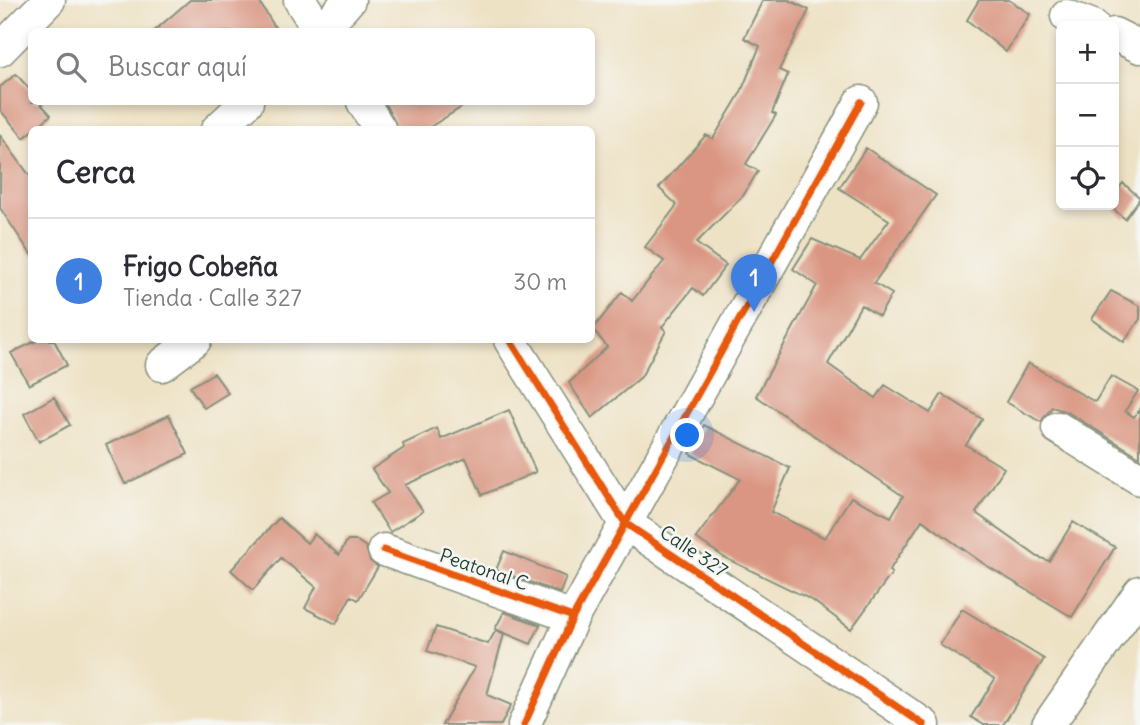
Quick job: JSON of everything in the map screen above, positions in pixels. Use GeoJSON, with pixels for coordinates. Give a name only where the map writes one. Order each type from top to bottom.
{"type":"FeatureCollection","features":[{"type":"Feature","properties":{"kind":"street"},"geometry":{"type":"LineString","coordinates":[[0,50],[49,0]]}},
{"type":"Feature","properties":{"kind":"street"},"geometry":{"type":"LineString","coordinates":[[300,0],[318,28]]}},
{"type":"Feature","properties":{"kind":"street"},"geometry":{"type":"LineString","coordinates":[[324,28],[349,0]]}},
{"type":"Feature","properties":{"kind":"street"},"geometry":{"type":"LineString","coordinates":[[1119,36],[1140,47]]}},
{"type":"Feature","properties":{"kind":"street"},"geometry":{"type":"LineString","coordinates":[[524,725],[573,617],[861,102]]}},
{"type":"Feature","properties":{"kind":"street"},"geometry":{"type":"LineString","coordinates":[[221,126],[244,105]]}},
{"type":"Feature","properties":{"kind":"street"},"geometry":{"type":"LineString","coordinates":[[365,105],[378,126]]}},
{"type":"Feature","properties":{"kind":"street"},"geometry":{"type":"LineString","coordinates":[[162,365],[191,343]]}},
{"type":"Feature","properties":{"kind":"street","name":"Calle 327"},"geometry":{"type":"LineString","coordinates":[[512,343],[625,523],[925,725]]}},
{"type":"Feature","properties":{"kind":"street"},"geometry":{"type":"LineString","coordinates":[[1058,428],[1140,479]]}},
{"type":"Feature","properties":{"kind":"street","name":"Peatonal C"},"geometry":{"type":"LineString","coordinates":[[384,550],[573,617]]}},
{"type":"Feature","properties":{"kind":"street"},"geometry":{"type":"LineString","coordinates":[[1048,725],[1140,592]]}},
{"type":"Feature","properties":{"kind":"building"},"geometry":{"type":"Polygon","coordinates":[[[190,0],[258,0],[276,28],[158,28],[190,0]]]}},
{"type":"Feature","properties":{"kind":"building"},"geometry":{"type":"Polygon","coordinates":[[[763,0],[789,0],[809,10],[779,70],[788,74],[772,113],[776,115],[746,164],[758,171],[743,196],[696,243],[726,265],[703,296],[693,288],[662,327],[666,331],[641,377],[592,418],[569,383],[607,347],[595,332],[595,326],[622,292],[632,301],[664,261],[645,247],[677,205],[659,188],[706,135],[713,139],[741,92],[760,46],[744,38],[763,0]]]}},
{"type":"Feature","properties":{"kind":"building"},"geometry":{"type":"Polygon","coordinates":[[[979,0],[1009,0],[1030,14],[1006,52],[967,20],[979,0]]]}},
{"type":"Feature","properties":{"kind":"building"},"geometry":{"type":"Polygon","coordinates":[[[16,74],[28,88],[28,105],[42,105],[51,115],[38,126],[28,126],[28,135],[24,138],[0,110],[0,87],[16,74]]]}},
{"type":"Feature","properties":{"kind":"building"},"geometry":{"type":"Polygon","coordinates":[[[386,105],[465,105],[431,126],[397,126],[386,105]]]}},
{"type":"Feature","properties":{"kind":"building"},"geometry":{"type":"Polygon","coordinates":[[[0,135],[28,174],[28,250],[0,208],[0,135]]]}},
{"type":"Feature","properties":{"kind":"building"},"geometry":{"type":"Polygon","coordinates":[[[866,148],[936,195],[874,283],[892,294],[879,316],[861,305],[828,364],[876,398],[885,385],[930,413],[942,394],[982,419],[966,445],[1004,468],[976,513],[1038,557],[1049,561],[1073,522],[1115,547],[1072,617],[984,564],[922,520],[889,571],[892,573],[851,629],[812,600],[725,558],[696,538],[740,479],[690,454],[704,425],[790,468],[771,512],[825,538],[851,497],[891,517],[903,496],[756,396],[817,285],[793,269],[812,239],[860,260],[889,220],[839,188],[866,148]]]}},
{"type":"Feature","properties":{"kind":"building"},"geometry":{"type":"Polygon","coordinates":[[[1123,183],[1140,198],[1125,219],[1115,210],[1119,210],[1119,188],[1123,183]]]}},
{"type":"Feature","properties":{"kind":"building"},"geometry":{"type":"Polygon","coordinates":[[[1111,291],[1140,306],[1140,319],[1124,342],[1092,319],[1111,291]]]}},
{"type":"Feature","properties":{"kind":"building"},"geometry":{"type":"Polygon","coordinates":[[[32,343],[56,343],[67,365],[29,385],[11,353],[32,343]]]}},
{"type":"Feature","properties":{"kind":"building"},"geometry":{"type":"Polygon","coordinates":[[[1028,363],[1095,402],[1111,376],[1138,391],[1125,411],[1134,417],[1140,409],[1140,457],[1067,412],[1052,407],[1041,422],[1006,402],[1028,363]]]}},
{"type":"Feature","properties":{"kind":"building"},"geometry":{"type":"Polygon","coordinates":[[[214,373],[228,393],[204,408],[190,387],[214,373]]]}},
{"type":"Feature","properties":{"kind":"building"},"geometry":{"type":"Polygon","coordinates":[[[54,397],[70,425],[39,442],[24,414],[54,397]]]}},
{"type":"Feature","properties":{"kind":"building"},"geometry":{"type":"Polygon","coordinates":[[[509,410],[536,472],[482,495],[466,458],[405,485],[423,511],[390,532],[371,503],[388,493],[372,469],[404,448],[403,444],[437,428],[441,439],[509,410]]]}},
{"type":"Feature","properties":{"kind":"building"},"geometry":{"type":"Polygon","coordinates":[[[169,415],[188,454],[125,484],[106,445],[169,415]]]}},
{"type":"Feature","properties":{"kind":"building"},"geometry":{"type":"Polygon","coordinates":[[[279,518],[307,543],[314,534],[339,555],[347,541],[357,541],[366,547],[370,561],[378,567],[358,600],[351,596],[336,624],[305,608],[316,587],[281,558],[253,590],[231,570],[279,518]]]}},
{"type":"Feature","properties":{"kind":"building"},"geometry":{"type":"Polygon","coordinates":[[[504,551],[566,577],[560,593],[496,570],[504,551]]]}},
{"type":"Feature","properties":{"kind":"building"},"geometry":{"type":"Polygon","coordinates":[[[962,609],[1044,659],[1003,725],[984,725],[971,717],[995,679],[940,645],[962,609]]]}},
{"type":"Feature","properties":{"kind":"building"},"geometry":{"type":"Polygon","coordinates":[[[504,612],[540,625],[531,644],[495,629],[504,612]]]}},
{"type":"Feature","properties":{"kind":"building"},"geometry":{"type":"Polygon","coordinates":[[[436,627],[488,644],[496,630],[504,634],[487,695],[511,705],[501,725],[442,725],[475,667],[427,651],[436,627]]]}},
{"type":"Feature","properties":{"kind":"cycle path"},"geometry":{"type":"LineString","coordinates":[[524,725],[573,617],[861,102]]}},
{"type":"Feature","properties":{"kind":"cycle path"},"geometry":{"type":"LineString","coordinates":[[512,343],[625,523],[924,725]]}},
{"type":"Feature","properties":{"kind":"cycle path"},"geometry":{"type":"LineString","coordinates":[[384,550],[573,617]]}},
{"type":"Feature","properties":{"kind":"place","name":"Frigo Cobeña"},"geometry":{"type":"Point","coordinates":[754,312]}}]}
